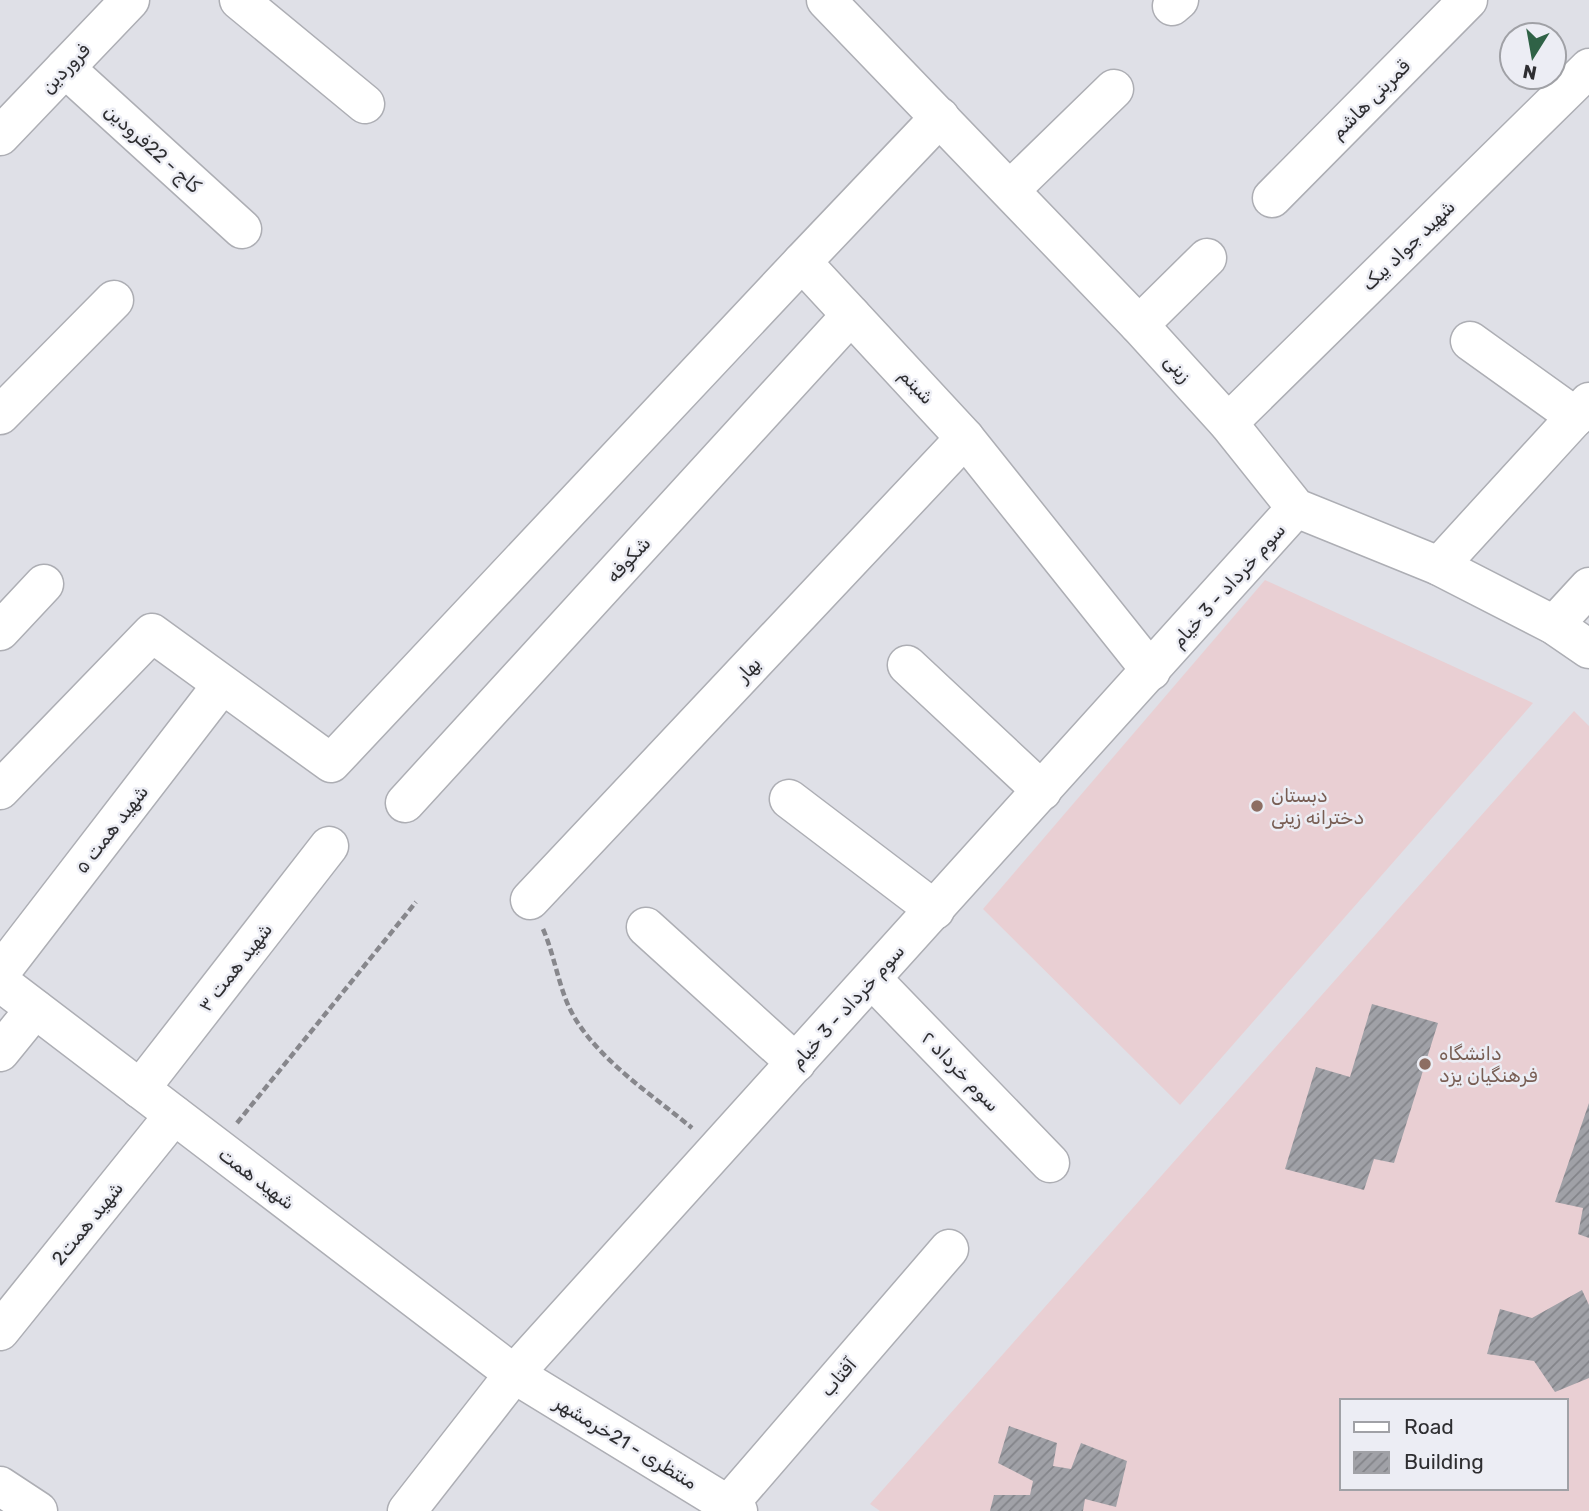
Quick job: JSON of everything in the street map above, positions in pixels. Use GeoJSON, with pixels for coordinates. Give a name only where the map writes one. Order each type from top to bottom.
{"type":"FeatureCollection","features":[{"type":"Feature","properties":{"kind":"street","name":"فروردین"},"geometry":{"type":"LineString","coordinates":[[0,136],[130,0]]}},
{"type":"Feature","properties":{"kind":"street"},"geometry":{"type":"LineString","coordinates":[[239,0],[365,104]]}},
{"type":"Feature","properties":{"kind":"street","name":"زینی"},"geometry":{"type":"LineString","coordinates":[[826,0],[1139,325],[1228,423],[1296,508],[1439,566],[1555,625],[1589,649]]}},
{"type":"Feature","properties":{"kind":"street","name":"قمربنی هاشم"},"geometry":{"type":"LineString","coordinates":[[1272,198],[1468,0]]}},
{"type":"Feature","properties":{"kind":"street","name":"کاج - 22فرودین"},"geometry":{"type":"LineString","coordinates":[[65,68],[242,229]]}},
{"type":"Feature","properties":{"kind":"street","name":"شهید جواد بیک"},"geometry":{"type":"LineString","coordinates":[[1228,423],[1589,68]]}},
{"type":"Feature","properties":{"kind":"street"},"geometry":{"type":"LineString","coordinates":[[1011,190],[1114,89]]}},
{"type":"Feature","properties":{"kind":"street"},"geometry":{"type":"LineString","coordinates":[[0,790],[152,633],[331,763],[940,117]]}},
{"type":"Feature","properties":{"kind":"street"},"geometry":{"type":"LineString","coordinates":[[1139,325],[1207,258]]}},
{"type":"Feature","properties":{"kind":"street","name":"شبنم"},"geometry":{"type":"LineString","coordinates":[[802,262],[965,438],[1151,671]]}},
{"type":"Feature","properties":{"kind":"street"},"geometry":{"type":"LineString","coordinates":[[0,415],[114,300]]}},
{"type":"Feature","properties":{"kind":"street","name":"شکوفه"},"geometry":{"type":"LineString","coordinates":[[405,803],[851,315]]}},
{"type":"Feature","properties":{"kind":"street"},"geometry":{"type":"LineString","coordinates":[[1439,566],[1582,409],[1470,341]]}},
{"type":"Feature","properties":{"kind":"street","name":"بهار"},"geometry":{"type":"LineString","coordinates":[[530,900],[965,438]]}},
{"type":"Feature","properties":{"kind":"street","name":"سوم خرداد - 3 خیام"},"geometry":{"type":"LineString","coordinates":[[407,1511],[514,1374],[1296,508]]}},
{"type":"Feature","properties":{"kind":"street"},"geometry":{"type":"LineString","coordinates":[[0,631],[44,584]]}},
{"type":"Feature","properties":{"kind":"street"},"geometry":{"type":"LineString","coordinates":[[1555,625],[1589,587]]}},
{"type":"Feature","properties":{"kind":"street"},"geometry":{"type":"LineString","coordinates":[[907,665],[1042,791]]}},
{"type":"Feature","properties":{"kind":"street","name":"شهید همت ۵"},"geometry":{"type":"LineString","coordinates":[[0,973],[221,685]]}},
{"type":"Feature","properties":{"kind":"street"},"geometry":{"type":"LineString","coordinates":[[789,799],[935,910]]}},
{"type":"Feature","properties":{"kind":"street","name":"شهید همت ۳"},"geometry":{"type":"LineString","coordinates":[[140,1089],[330,846]]}},
{"type":"Feature","properties":{"kind":"street"},"geometry":{"type":"LineString","coordinates":[[646,927],[796,1063]]}},
{"type":"Feature","properties":{"kind":"street","name":"سوم خرداد ۲"},"geometry":{"type":"LineString","coordinates":[[872,979],[1050,1163]]}},
{"type":"Feature","properties":{"kind":"street","name":"شهید همت"},"geometry":{"type":"LineString","coordinates":[[0,982],[514,1374]]}},
{"type":"Feature","properties":{"kind":"street"},"geometry":{"type":"LineString","coordinates":[[0,1052],[35,1009]]}},
{"type":"Feature","properties":{"kind":"street","name":"2شهید همت"},"geometry":{"type":"LineString","coordinates":[[0,1331],[174,1115]]}},
{"type":"Feature","properties":{"kind":"street","name":"آفتاب"},"geometry":{"type":"LineString","coordinates":[[733,1508],[949,1249]]}},
{"type":"Feature","properties":{"kind":"street","name":"منتظری - 21خرمشهر"},"geometry":{"type":"LineString","coordinates":[[514,1374],[733,1508]]}},
{"type":"Feature","properties":{"kind":"street"},"geometry":{"type":"LineString","coordinates":[[0,1486],[38,1511]]}},
{"type":"Feature","properties":{"kind":"path"},"geometry":{"type":"LineString","coordinates":[[530,900],[557,963],[566,1001],[590,1042],[717,1149]]}},
{"type":"Feature","properties":{"kind":"path"},"geometry":{"type":"LineString","coordinates":[[217,1148],[416,902]]}},
{"type":"Feature","properties":{"kind":"shaded area","name":"دبستان دخترانه زینی"},"geometry":{"type":"Polygon","coordinates":[[[1265,580],[1533,703],[1180,1105],[983,909],[1265,580]]]}},
{"type":"Feature","properties":{"kind":"shaded area","name":"دانشگاه فرهنگیان یزد"},"geometry":{"type":"Polygon","coordinates":[[[1574,711],[1589,726],[1589,1511],[880,1511],[870,1504],[1574,711]]]}},
{"type":"Feature","properties":{"kind":"building"},"geometry":{"type":"Polygon","coordinates":[[[1372,1004],[1438,1023],[1394,1163],[1374,1159],[1364,1190],[1285,1169],[1316,1067],[1350,1077],[1372,1004]]]}},
{"type":"Feature","properties":{"kind":"building"},"geometry":{"type":"Polygon","coordinates":[[[1589,1103],[1589,1238],[1578,1234],[1583,1208],[1555,1202],[1589,1103]]]}},
{"type":"Feature","properties":{"kind":"building"},"geometry":{"type":"Polygon","coordinates":[[[1582,1290],[1589,1305],[1589,1378],[1555,1392],[1534,1361],[1487,1354],[1500,1309],[1532,1318],[1582,1290]]]}},
{"type":"Feature","properties":{"kind":"building"},"geometry":{"type":"Polygon","coordinates":[[[1009,1426],[1057,1443],[1053,1466],[1071,1469],[1081,1443],[1127,1461],[1116,1507],[1085,1499],[1083,1511],[990,1511],[994,1495],[1030,1495],[1033,1481],[998,1463],[1009,1426]]]}},
{"type":"Feature","properties":{"kind":"place","name":"دبستان دخترانه زینی"},"geometry":{"type":"Point","coordinates":[1257,806]}},
{"type":"Feature","properties":{"kind":"place","name":"دانشگاه فرهنگیان یزد"},"geometry":{"type":"Point","coordinates":[1425,1064]}}]}
